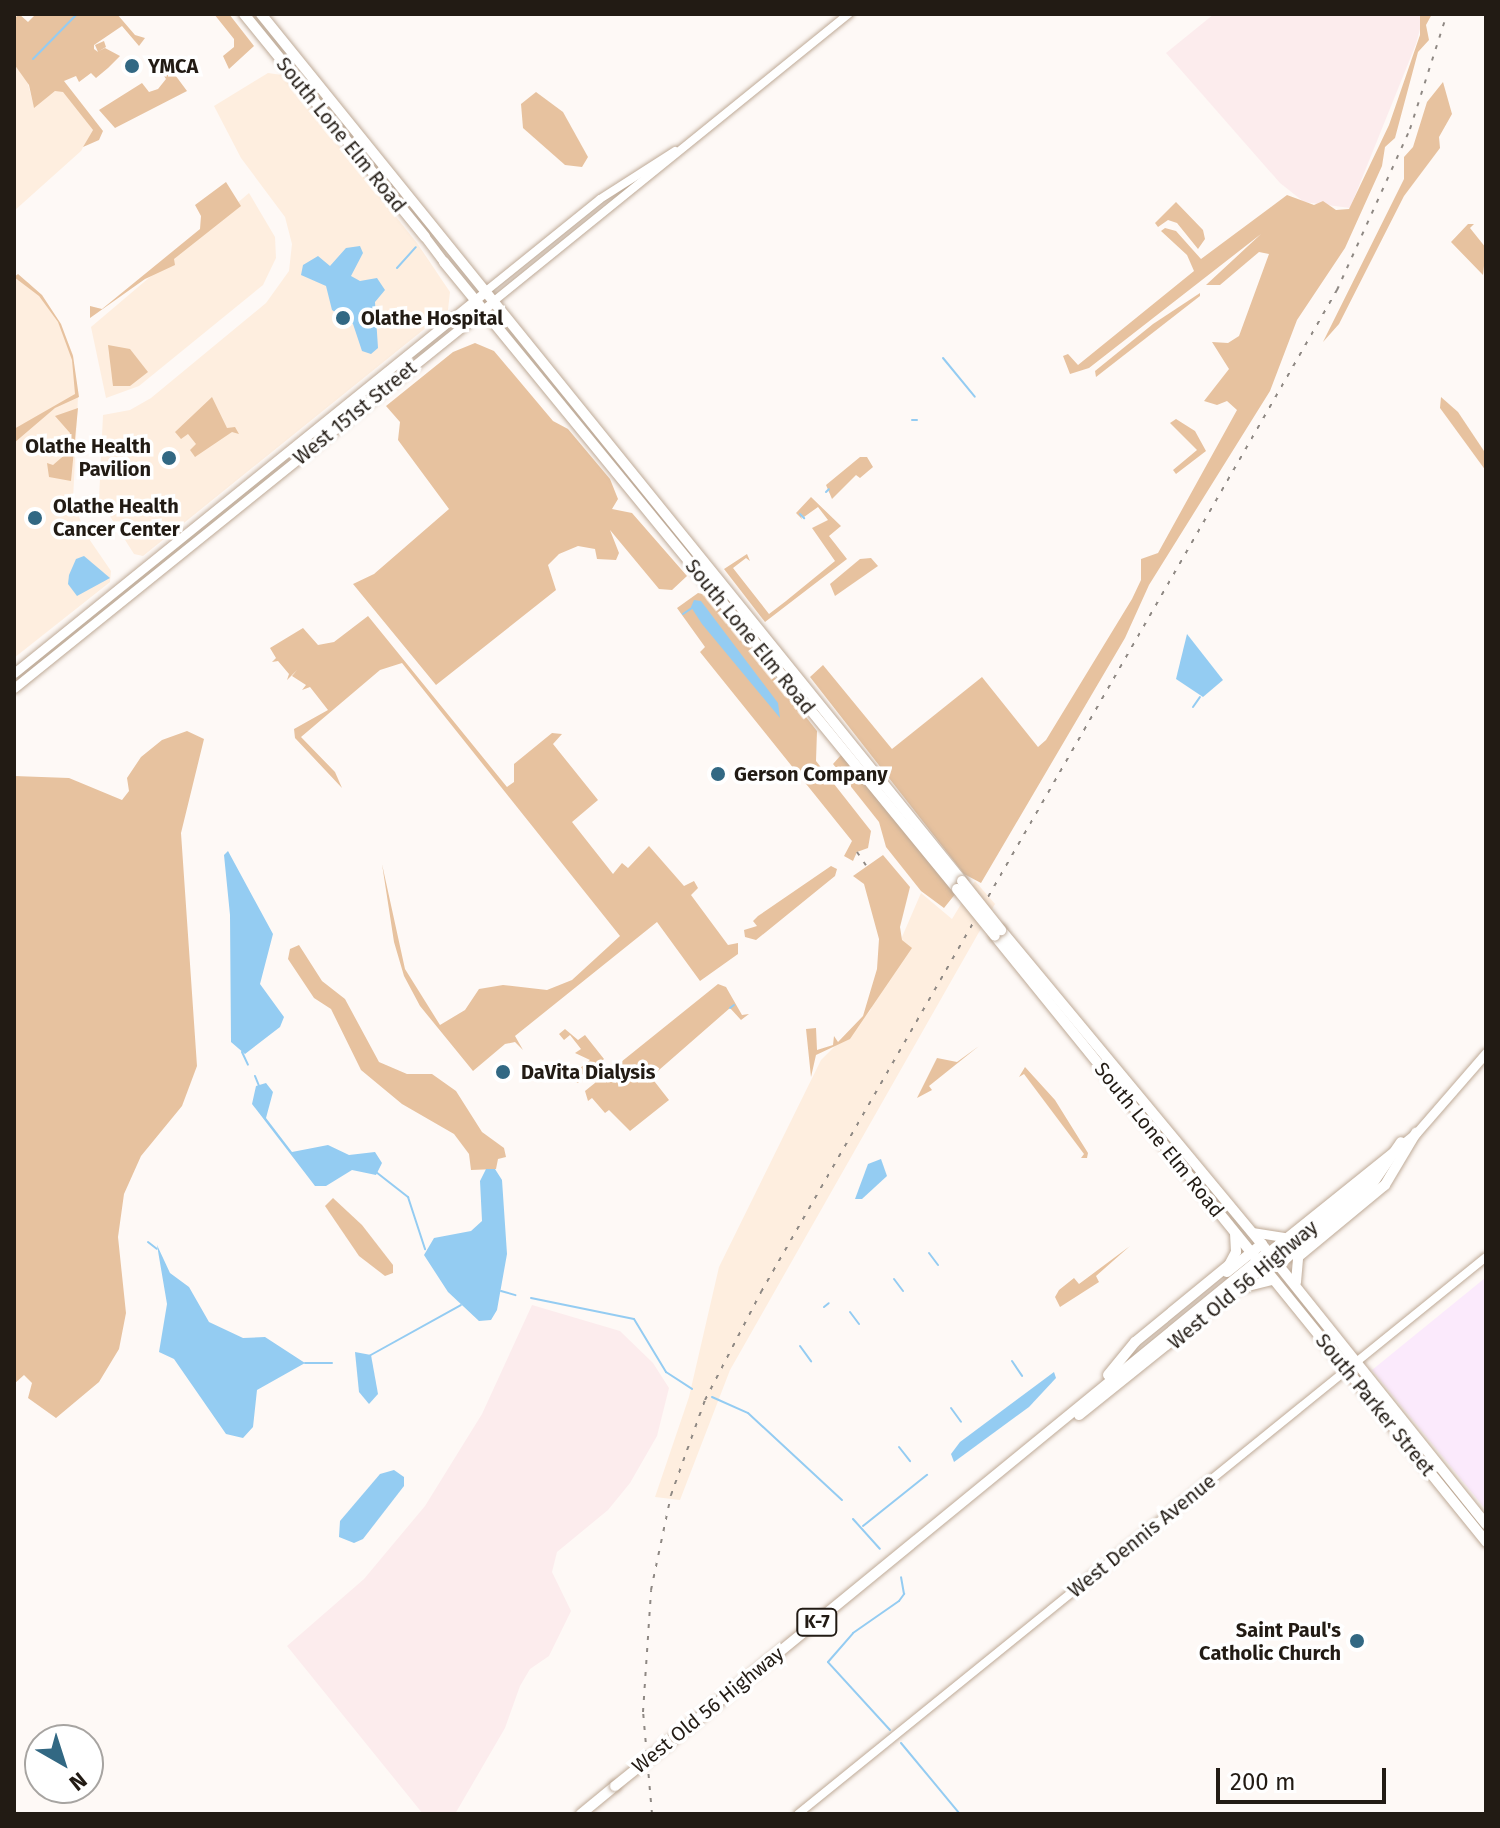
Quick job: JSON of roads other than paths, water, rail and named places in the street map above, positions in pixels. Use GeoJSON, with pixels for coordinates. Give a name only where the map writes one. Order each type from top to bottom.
{"type":"FeatureCollection","features":[{"type":"Feature","properties":{"kind":"main road","name":"South Lone Elm Road"},"geometry":{"type":"LineString","coordinates":[[244,14],[483,310],[960,885]]}},
{"type":"Feature","properties":{"kind":"main road","name":"South Lone Elm Road"},"geometry":{"type":"LineString","coordinates":[[261,14],[486,291],[1258,1260]]}},
{"type":"Feature","properties":{"kind":"main road","name":"West 151st Street"},"geometry":{"type":"LineString","coordinates":[[14,673],[486,291]]}},
{"type":"Feature","properties":{"kind":"main road","name":"West 151st Street"},"geometry":{"type":"LineString","coordinates":[[14,688],[494,301]]}},
{"type":"Feature","properties":{"kind":"main road"},"geometry":{"type":"LineString","coordinates":[[259,475],[267,485]]}},
{"type":"Feature","properties":{"kind":"main road","name":"South Lone Elm Road"},"geometry":{"type":"LineString","coordinates":[[998,933],[1270,1254]]}},
{"type":"Feature","properties":{"kind":"main road","name":"West Old 56 Highway"},"geometry":{"type":"LineString","coordinates":[[1390,1160],[1486,1053]]}},
{"type":"Feature","properties":{"kind":"main road"},"geometry":{"type":"LineString","coordinates":[[1298,1288],[1293,1267],[1298,1257],[1385,1185],[1416,1133]]}},
{"type":"Feature","properties":{"kind":"main road","name":"West Old 56 Highway"},"geometry":{"type":"LineString","coordinates":[[581,1814],[1060,1426],[1258,1260],[1270,1254],[1287,1236],[1401,1142],[1416,1133]]}},
{"type":"Feature","properties":{"kind":"main road"},"geometry":{"type":"LineString","coordinates":[[1258,1260],[1363,1194],[1401,1142]]}},
{"type":"Feature","properties":{"kind":"main road"},"geometry":{"type":"LineString","coordinates":[[1251,1231],[1287,1236]]}},
{"type":"Feature","properties":{"kind":"main road"},"geometry":{"type":"LineString","coordinates":[[1060,1426],[1135,1342],[1229,1265],[1236,1252],[1235,1233]]}},
{"type":"Feature","properties":{"kind":"main road"},"geometry":{"type":"LineString","coordinates":[[1270,1254],[1273,1280]]}},
{"type":"Feature","properties":{"kind":"main road","name":"South Parker Street"},"geometry":{"type":"LineString","coordinates":[[1270,1254],[1486,1524]]}},
{"type":"Feature","properties":{"kind":"main road","name":"West Old 56 Highway"},"geometry":{"type":"LineString","coordinates":[[1060,1426],[1114,1390],[1237,1290],[1258,1260]]}},
{"type":"Feature","properties":{"kind":"main road","name":"South Parker Street"},"geometry":{"type":"LineString","coordinates":[[1258,1260],[1486,1542]]}},
{"type":"Feature","properties":{"kind":"main road","name":"K-7"},"geometry":{"type":"LineString","coordinates":[[1237,1290],[1273,1280]]}},
{"type":"Feature","properties":{"kind":"main road"},"geometry":{"type":"LineString","coordinates":[[1114,1390],[1122,1371]]}},
{"type":"Feature","properties":{"kind":"street","name":"West 151st Street"},"geometry":{"type":"LineString","coordinates":[[494,301],[849,14]]}},
{"type":"Feature","properties":{"kind":"street","name":"West 151st Street"},"geometry":{"type":"LineString","coordinates":[[486,291],[612,190],[696,138]]}},
{"type":"Feature","properties":{"kind":"street","name":"West Dennis Avenue"},"geometry":{"type":"LineString","coordinates":[[798,1814],[1486,1257]]}},
{"type":"Feature","properties":{"kind":"water"},"geometry":{"type":"Polygon","coordinates":[[[360,246],[363,253],[351,276],[360,281],[377,278],[385,290],[375,302],[378,348],[371,354],[362,351],[353,324],[332,310],[326,286],[301,275],[303,265],[318,256],[330,266],[346,248],[360,246]]]}},
{"type":"Feature","properties":{"kind":"water"},"geometry":{"type":"Polygon","coordinates":[[[84,556],[110,578],[77,596],[68,584],[69,575],[76,559],[84,556]]]}},
{"type":"Feature","properties":{"kind":"water"},"geometry":{"type":"Polygon","coordinates":[[[694,600],[701,601],[778,703],[780,718],[702,624],[691,607],[694,600]]]}},
{"type":"Feature","properties":{"kind":"water"},"geometry":{"type":"Polygon","coordinates":[[[1187,634],[1223,680],[1203,697],[1176,679],[1187,634]]]}},
{"type":"Feature","properties":{"kind":"water"},"geometry":{"type":"Polygon","coordinates":[[[228,851],[273,934],[260,984],[284,1017],[280,1027],[245,1054],[231,1042],[230,915],[224,855],[228,851]]]}},
{"type":"Feature","properties":{"kind":"water"},"geometry":{"type":"Polygon","coordinates":[[[266,1083],[273,1092],[266,1118],[292,1152],[328,1145],[349,1155],[375,1152],[382,1163],[376,1175],[352,1170],[326,1186],[315,1186],[252,1104],[256,1086],[266,1083]]]}},
{"type":"Feature","properties":{"kind":"water"},"geometry":{"type":"Polygon","coordinates":[[[881,1159],[887,1176],[862,1199],[855,1199],[868,1164],[881,1159]]]}},
{"type":"Feature","properties":{"kind":"water"},"geometry":{"type":"Polygon","coordinates":[[[486,1169],[495,1169],[502,1180],[507,1254],[497,1310],[491,1320],[479,1321],[448,1292],[424,1255],[434,1238],[471,1231],[482,1221],[480,1181],[486,1169]]]}},
{"type":"Feature","properties":{"kind":"water"},"geometry":{"type":"Polygon","coordinates":[[[157,1245],[170,1273],[189,1287],[209,1322],[243,1338],[265,1337],[305,1363],[257,1390],[253,1427],[243,1438],[226,1434],[174,1359],[159,1352],[167,1304],[157,1245]]]}},
{"type":"Feature","properties":{"kind":"water"},"geometry":{"type":"Polygon","coordinates":[[[355,1352],[371,1355],[378,1394],[369,1404],[359,1392],[355,1352]]]}},
{"type":"Feature","properties":{"kind":"water"},"geometry":{"type":"Polygon","coordinates":[[[1054,1372],[1056,1378],[1029,1407],[954,1462],[951,1454],[960,1442],[1054,1372]]]}},
{"type":"Feature","properties":{"kind":"water"},"geometry":{"type":"Polygon","coordinates":[[[394,1470],[404,1477],[404,1486],[363,1539],[354,1543],[339,1537],[340,1521],[380,1474],[394,1470]]]}},
{"type":"Feature","properties":{"kind":"waterway"},"geometry":{"type":"LineString","coordinates":[[33,59],[77,14]]}},
{"type":"Feature","properties":{"kind":"waterway"},"geometry":{"type":"LineString","coordinates":[[397,268],[416,247]]}},
{"type":"Feature","properties":{"kind":"waterway"},"geometry":{"type":"LineString","coordinates":[[943,358],[975,397]]}},
{"type":"Feature","properties":{"kind":"waterway"},"geometry":{"type":"LineString","coordinates":[[912,420],[917,420]]}},
{"type":"Feature","properties":{"kind":"waterway"},"geometry":{"type":"LineString","coordinates":[[826,492],[829,489]]}},
{"type":"Feature","properties":{"kind":"waterway"},"geometry":{"type":"LineString","coordinates":[[800,514],[804,518]]}},
{"type":"Feature","properties":{"kind":"waterway"},"geometry":{"type":"LineString","coordinates":[[683,614],[692,608]]}},
{"type":"Feature","properties":{"kind":"waterway"},"geometry":{"type":"LineString","coordinates":[[1193,707],[1200,697]]}},
{"type":"Feature","properties":{"kind":"waterway"},"geometry":{"type":"LineString","coordinates":[[730,1008],[734,1005]]}},
{"type":"Feature","properties":{"kind":"waterway"},"geometry":{"type":"LineString","coordinates":[[242,1052],[248,1065]]}},
{"type":"Feature","properties":{"kind":"waterway"},"geometry":{"type":"LineString","coordinates":[[255,1076],[259,1086]]}},
{"type":"Feature","properties":{"kind":"waterway"},"geometry":{"type":"LineString","coordinates":[[376,1172],[408,1197],[425,1249]]}},
{"type":"Feature","properties":{"kind":"waterway"},"geometry":{"type":"LineString","coordinates":[[148,1242],[157,1249]]}},
{"type":"Feature","properties":{"kind":"waterway"},"geometry":{"type":"LineString","coordinates":[[929,1253],[938,1265]]}},
{"type":"Feature","properties":{"kind":"waterway"},"geometry":{"type":"LineString","coordinates":[[894,1279],[903,1291]]}},
{"type":"Feature","properties":{"kind":"waterway"},"geometry":{"type":"LineString","coordinates":[[501,1291],[515,1295]]}},
{"type":"Feature","properties":{"kind":"waterway"},"geometry":{"type":"LineString","coordinates":[[531,1298],[634,1319],[666,1372],[692,1389]]}},
{"type":"Feature","properties":{"kind":"waterway"},"geometry":{"type":"LineString","coordinates":[[824,1307],[829,1303]]}},
{"type":"Feature","properties":{"kind":"waterway"},"geometry":{"type":"LineString","coordinates":[[369,1356],[461,1305]]}},
{"type":"Feature","properties":{"kind":"waterway"},"geometry":{"type":"LineString","coordinates":[[850,1312],[859,1324]]}},
{"type":"Feature","properties":{"kind":"waterway"},"geometry":{"type":"LineString","coordinates":[[800,1346],[811,1361]]}},
{"type":"Feature","properties":{"kind":"waterway"},"geometry":{"type":"LineString","coordinates":[[1012,1361],[1022,1376]]}},
{"type":"Feature","properties":{"kind":"waterway"},"geometry":{"type":"LineString","coordinates":[[305,1363],[332,1363]]}},
{"type":"Feature","properties":{"kind":"waterway"},"geometry":{"type":"LineString","coordinates":[[712,1397],[748,1413],[842,1500]]}},
{"type":"Feature","properties":{"kind":"waterway"},"geometry":{"type":"LineString","coordinates":[[951,1408],[961,1422]]}},
{"type":"Feature","properties":{"kind":"waterway"},"geometry":{"type":"LineString","coordinates":[[899,1447],[910,1461]]}},
{"type":"Feature","properties":{"kind":"waterway"},"geometry":{"type":"LineString","coordinates":[[863,1526],[927,1475]]}},
{"type":"Feature","properties":{"kind":"waterway"},"geometry":{"type":"LineString","coordinates":[[853,1519],[880,1549]]}},
{"type":"Feature","properties":{"kind":"waterway"},"geometry":{"type":"LineString","coordinates":[[890,1730],[828,1662],[853,1633],[899,1601],[904,1594],[901,1577]]}},
{"type":"Feature","properties":{"kind":"waterway"},"geometry":{"type":"LineString","coordinates":[[901,1743],[960,1814]]}},
{"type":"Feature","properties":{"kind":"railway"},"geometry":{"type":"LineString","coordinates":[[652,1814],[643,1712],[651,1590],[671,1495],[705,1400],[761,1292],[1337,290],[1410,129],[1447,14]]}},
{"type":"Feature","properties":{"kind":"railway"},"geometry":{"type":"LineString","coordinates":[[857,852],[869,870]]}},
{"type":"Feature","properties":{"kind":"place","name":"YMCA"},"geometry":{"type":"Point","coordinates":[132,66]}},
{"type":"Feature","properties":{"kind":"place","name":"Olathe Hospital"},"geometry":{"type":"Point","coordinates":[343,318]}},
{"type":"Feature","properties":{"kind":"place","name":"Olathe Health Pavilion"},"geometry":{"type":"Point","coordinates":[169,458]}},
{"type":"Feature","properties":{"kind":"place","name":"Olathe Health Cancer Center"},"geometry":{"type":"Point","coordinates":[35,518]}},
{"type":"Feature","properties":{"kind":"place","name":"Gerson Company"},"geometry":{"type":"Point","coordinates":[718,774]}},
{"type":"Feature","properties":{"kind":"place","name":"DaVita Dialysis"},"geometry":{"type":"Point","coordinates":[503,1072]}},
{"type":"Feature","properties":{"kind":"place","name":"Saint Paul's Catholic Church"},"geometry":{"type":"Point","coordinates":[1357,1641]}}]}
